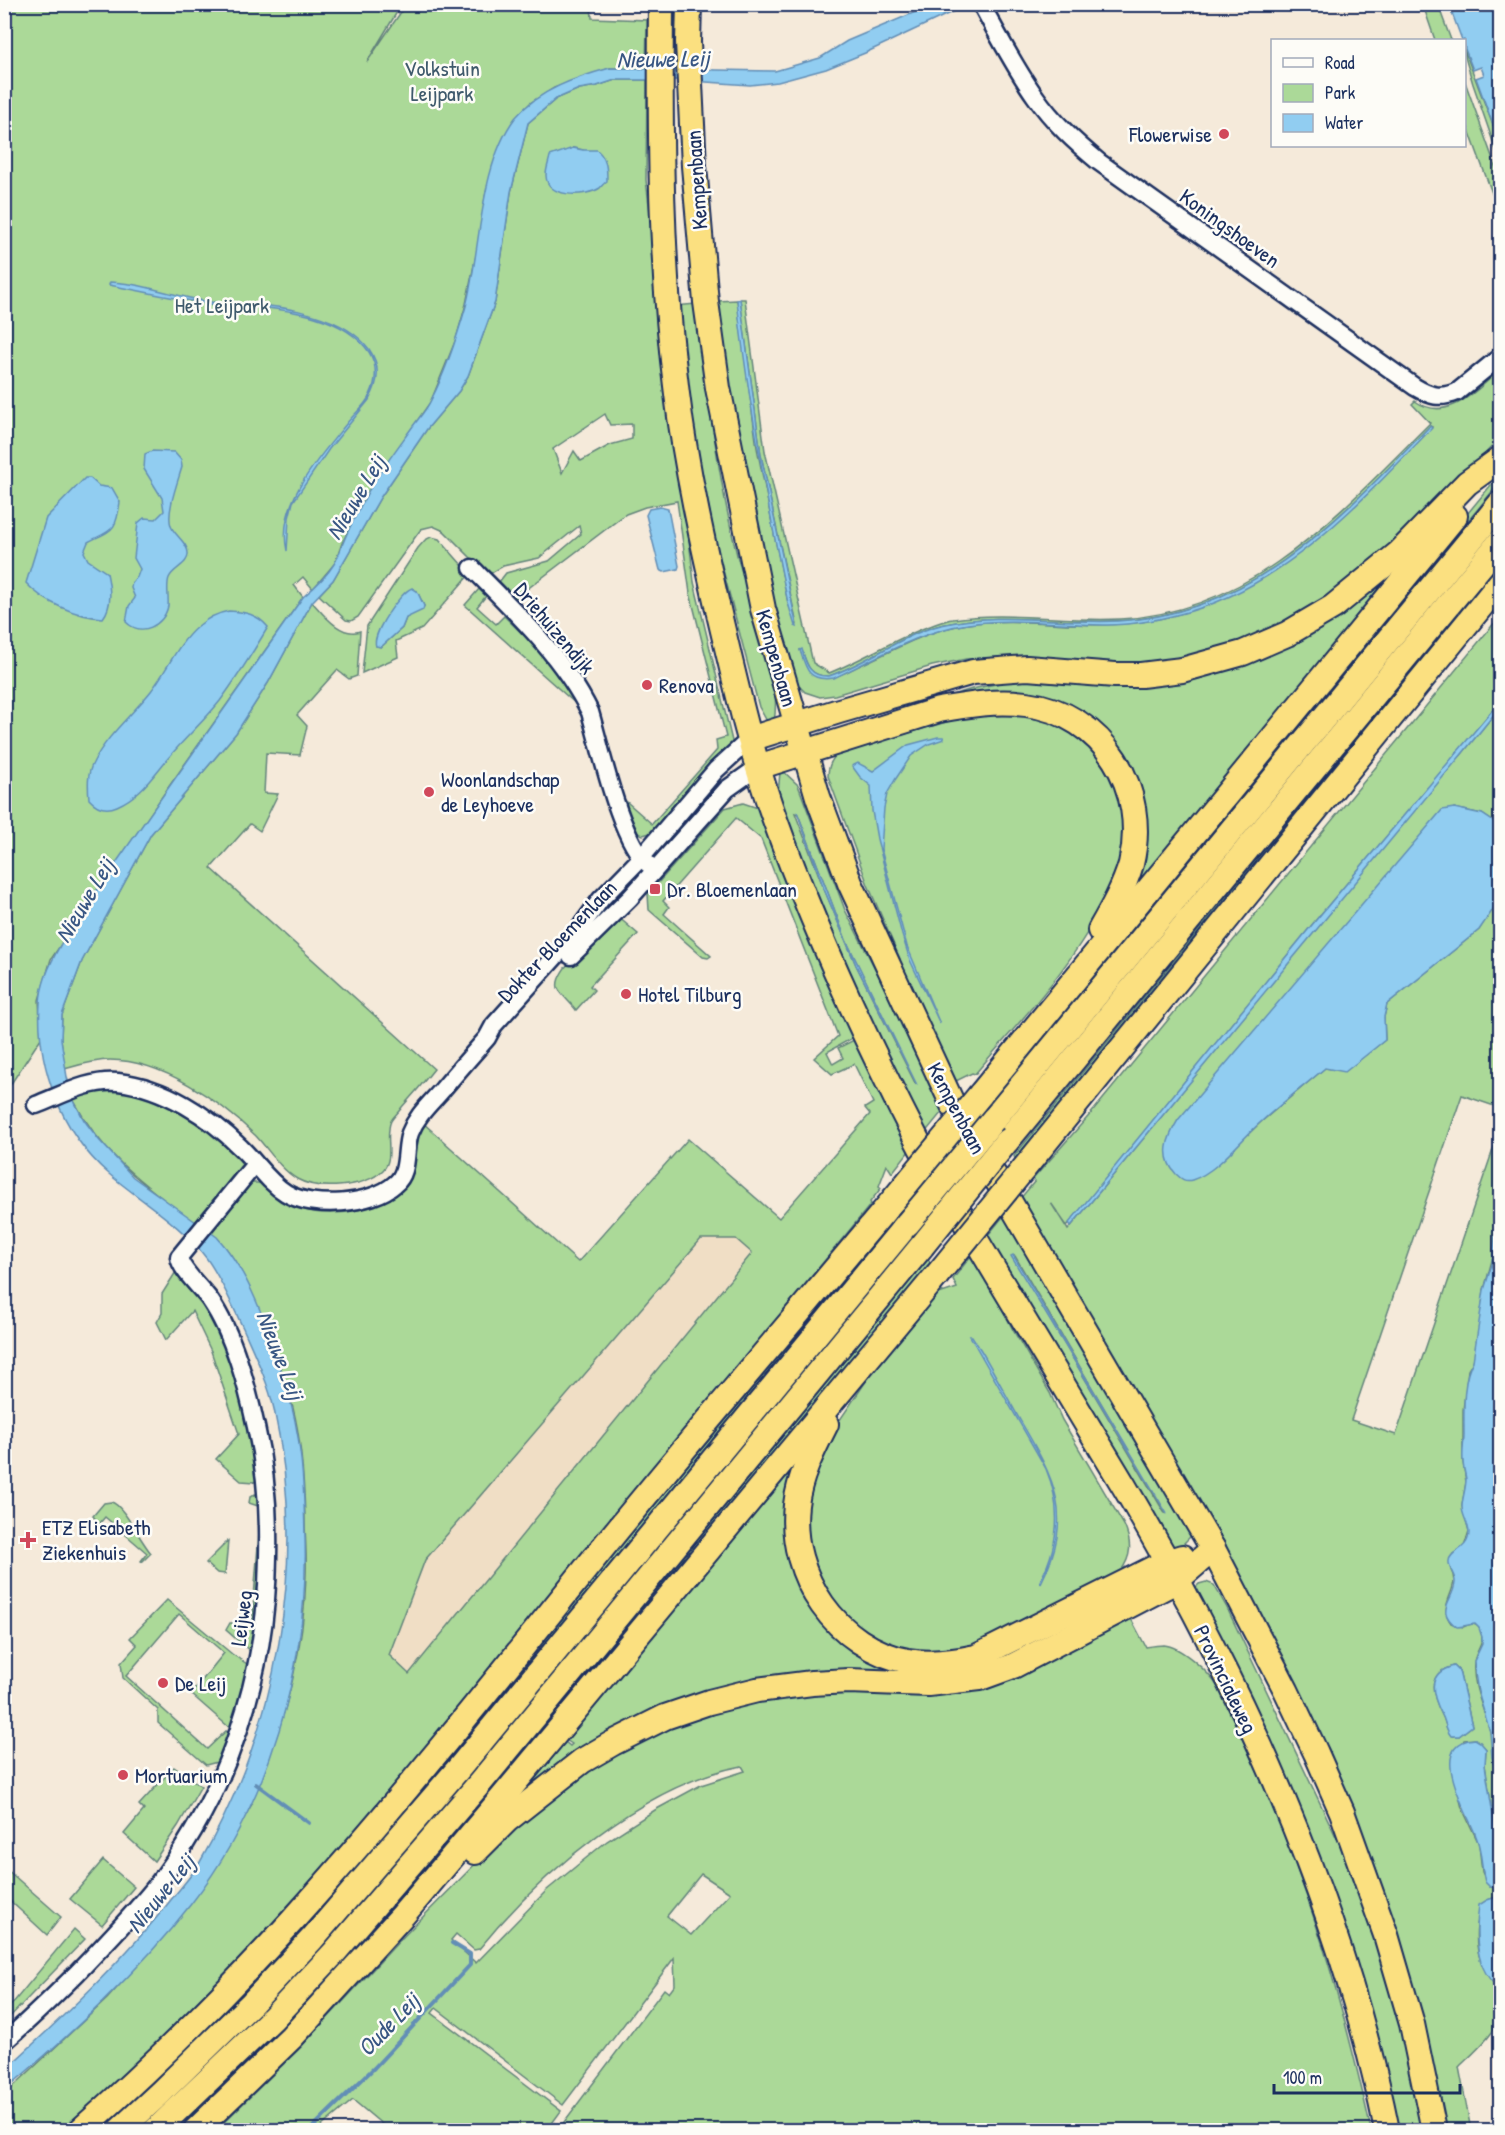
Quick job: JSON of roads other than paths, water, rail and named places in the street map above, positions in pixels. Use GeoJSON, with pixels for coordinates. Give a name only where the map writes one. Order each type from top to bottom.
{"type":"FeatureCollection","features":[{"type":"Feature","properties":{"kind":"highway"},"geometry":{"type":"LineString","coordinates":[[650,4],[661,26]]}},
{"type":"Feature","properties":{"kind":"highway","name":"Kempenbaan"},"geometry":{"type":"LineString","coordinates":[[689,4],[688,42],[694,166],[706,302],[718,388],[763,609],[818,797],[850,883],[952,1105],[1213,1549]]}},
{"type":"Feature","properties":{"kind":"highway","name":"Kempenbaan"},"geometry":{"type":"LineString","coordinates":[[661,26],[663,229],[677,396],[706,558],[750,739],[772,812],[805,899],[859,1023],[922,1149],[989,1262]]}},
{"type":"Feature","properties":{"kind":"highway"},"geometry":{"type":"LineString","coordinates":[[750,739],[973,672],[1027,668],[1141,675],[1191,668],[1243,653],[1287,634],[1333,607],[1399,553],[1467,483],[1500,460]]}},
{"type":"Feature","properties":{"kind":"highway"},"geometry":{"type":"LineString","coordinates":[[81,2130],[146,2070],[293,1921],[439,1751],[590,1564],[980,1095],[1500,460]]}},
{"type":"Feature","properties":{"kind":"highway"},"geometry":{"type":"LineString","coordinates":[[120,2130],[243,2011],[312,1939],[475,1749],[1500,504]]}},
{"type":"Feature","properties":{"kind":"highway"},"geometry":{"type":"LineString","coordinates":[[156,2130],[273,2018],[341,1945],[531,1721],[1500,542]]}},
{"type":"Feature","properties":{"kind":"highway"},"geometry":{"type":"LineString","coordinates":[[196,2130],[291,2038],[403,1915],[502,1798],[937,1275],[1500,583]]}},
{"type":"Feature","properties":{"kind":"highway"},"geometry":{"type":"LineString","coordinates":[[758,767],[939,710],[990,703],[1027,704],[1069,718],[1091,734],[1116,761],[1127,783],[1133,806],[1134,842],[1130,866],[1122,890],[1071,984]]}},
{"type":"Feature","properties":{"kind":"highway","name":"Provincialeweg"},"geometry":{"type":"LineString","coordinates":[[989,1262],[1121,1482],[1171,1572],[1213,1650],[1270,1768],[1323,1899],[1374,2069],[1387,2130]]}},
{"type":"Feature","properties":{"kind":"highway"},"geometry":{"type":"LineString","coordinates":[[847,1384],[812,1452],[799,1488],[795,1527],[802,1563],[815,1594],[828,1614],[866,1645],[887,1655],[916,1662],[951,1663],[976,1657],[1171,1572]]}},
{"type":"Feature","properties":{"kind":"highway"},"geometry":{"type":"LineString","coordinates":[[403,1915],[441,1887],[507,1820],[542,1791],[582,1761],[665,1717],[709,1702],[801,1684],[849,1681],[928,1684],[980,1678],[1013,1666],[1213,1549],[1286,1690],[1342,1812],[1403,1990],[1434,2130]]}},
{"type":"Feature","properties":{"kind":"street","name":"Koningshoeven"},"geometry":{"type":"LineString","coordinates":[[982,6],[1034,95],[1054,121],[1075,142],[1109,169],[1415,387],[1434,396],[1451,395],[1500,357]]}},
{"type":"Feature","properties":{"kind":"street","name":"Driehuizendijk"},"geometry":{"type":"LineString","coordinates":[[472,568],[552,652],[584,699],[590,712],[625,830],[641,858]]}},
{"type":"Feature","properties":{"kind":"street","name":"Dokter Bloemenlaan"},"geometry":{"type":"LineString","coordinates":[[36,1105],[88,1084],[117,1082],[155,1091],[186,1106],[215,1125],[288,1194],[301,1199],[328,1203],[367,1198],[382,1192],[395,1185],[402,1175],[409,1137],[419,1115],[488,1038],[494,1025],[574,936],[601,899],[641,858],[716,770],[750,739]]}},
{"type":"Feature","properties":{"kind":"street","name":"Dokter Bloemenlaan"},"geometry":{"type":"LineString","coordinates":[[488,1038],[501,1032],[582,943],[630,898],[727,789],[758,767]]}},
{"type":"Feature","properties":{"kind":"street"},"geometry":{"type":"LineString","coordinates":[[641,858],[655,870]]}},
{"type":"Feature","properties":{"kind":"street"},"geometry":{"type":"LineString","coordinates":[[615,885],[630,898]]}},
{"type":"Feature","properties":{"kind":"street","name":"Leijweg"},"geometry":{"type":"LineString","coordinates":[[4,2042],[104,1946],[168,1869],[203,1812],[217,1784],[237,1735],[251,1691],[260,1650],[268,1582],[269,1520],[263,1466],[250,1403],[230,1340],[211,1301],[178,1257],[255,1164]]}},
{"type":"Feature","properties":{"kind":"water"},"geometry":{"type":"Polygon","coordinates":[[[932,5],[967,5],[826,69],[778,82],[750,85],[677,80],[615,80],[579,89],[556,99],[528,123],[511,192],[495,302],[468,376],[459,391],[427,429],[380,498],[333,580],[312,602],[268,683],[236,733],[151,834],[82,961],[62,1015],[61,1039],[73,1099],[84,1120],[99,1140],[133,1177],[217,1237],[241,1270],[250,1288],[273,1345],[291,1402],[299,1440],[304,1497],[304,1585],[300,1634],[292,1682],[279,1730],[263,1777],[243,1822],[219,1864],[191,1904],[149,1955],[79,2025],[5,2090],[5,2070],[135,1943],[200,1862],[227,1810],[249,1756],[267,1700],[279,1642],[286,1584],[288,1525],[284,1467],[274,1409],[264,1378],[252,1347],[207,1259],[197,1246],[173,1224],[109,1174],[77,1139],[65,1118],[47,1074],[42,1050],[40,1003],[43,985],[50,967],[70,928],[303,597],[331,569],[369,490],[429,403],[446,366],[466,306],[494,160],[503,138],[524,108],[546,92],[572,80],[610,68],[775,71],[820,58],[847,41],[932,5]]]}},
{"type":"Feature","properties":{"kind":"water"},"geometry":{"type":"Polygon","coordinates":[[[1449,5],[1500,5],[1500,144],[1476,78],[1484,75],[1481,67],[1473,70],[1466,52],[1466,39],[1462,39],[1449,5]]]}},
{"type":"Feature","properties":{"kind":"water"},"geometry":{"type":"Polygon","coordinates":[[[573,148],[597,150],[603,157],[607,181],[600,188],[586,193],[568,194],[559,192],[548,183],[546,173],[550,156],[573,148]]]}},
{"type":"Feature","properties":{"kind":"water"},"geometry":{"type":"Polygon","coordinates":[[[110,282],[210,302],[262,305],[296,310],[345,328],[358,338],[373,355],[377,368],[377,380],[369,400],[329,449],[293,502],[289,518],[287,551],[285,533],[288,516],[294,499],[302,482],[370,395],[375,378],[375,368],[369,352],[345,330],[315,317],[265,308],[191,301],[109,285],[110,282]]]}},
{"type":"Feature","properties":{"kind":"water"},"geometry":{"type":"Polygon","coordinates":[[[740,299],[761,455],[797,627],[788,603],[759,452],[741,338],[737,300],[740,299]]]}},
{"type":"Feature","properties":{"kind":"water"},"geometry":{"type":"Polygon","coordinates":[[[1430,426],[1432,428],[1377,484],[1318,539],[1253,585],[1217,602],[1180,614],[1126,624],[1091,625],[1003,621],[968,624],[916,639],[834,678],[814,676],[804,663],[800,650],[802,649],[805,660],[813,672],[829,676],[912,635],[941,625],[963,621],[1007,618],[1118,621],[1167,615],[1211,601],[1253,580],[1292,555],[1363,494],[1430,426]]]}},
{"type":"Feature","properties":{"kind":"water"},"geometry":{"type":"Polygon","coordinates":[[[152,451],[174,452],[181,460],[182,467],[173,496],[170,520],[171,526],[186,546],[188,557],[169,578],[168,606],[162,619],[151,627],[138,629],[126,622],[129,606],[135,598],[131,588],[132,582],[140,569],[134,558],[138,523],[144,518],[156,519],[164,511],[162,498],[144,469],[145,454],[152,451]]]}},
{"type":"Feature","properties":{"kind":"water"},"geometry":{"type":"Polygon","coordinates":[[[85,478],[90,478],[99,486],[112,488],[120,502],[115,524],[88,542],[84,552],[88,560],[107,573],[110,590],[109,602],[103,618],[82,615],[61,607],[33,590],[26,583],[46,518],[85,478]]]}},
{"type":"Feature","properties":{"kind":"water"},"geometry":{"type":"Polygon","coordinates":[[[660,507],[668,509],[679,566],[678,569],[664,572],[660,570],[646,515],[649,509],[660,507]]]}},
{"type":"Feature","properties":{"kind":"water"},"geometry":{"type":"Polygon","coordinates":[[[412,588],[417,591],[424,606],[423,610],[406,618],[402,628],[381,647],[376,646],[378,633],[388,614],[401,597],[412,588]]]}},
{"type":"Feature","properties":{"kind":"water"},"geometry":{"type":"Polygon","coordinates":[[[229,611],[251,614],[268,627],[233,683],[214,708],[140,791],[126,802],[113,808],[102,808],[95,805],[89,799],[89,776],[91,767],[105,743],[151,691],[190,634],[208,619],[229,611]]]}},
{"type":"Feature","properties":{"kind":"water"},"geometry":{"type":"Polygon","coordinates":[[[1500,701],[1500,707],[1462,754],[1071,1226],[1069,1223],[1316,920],[1500,701]]]}},
{"type":"Feature","properties":{"kind":"water"},"geometry":{"type":"Polygon","coordinates":[[[944,737],[944,739],[929,744],[911,756],[887,794],[881,849],[907,946],[940,1024],[910,960],[902,935],[877,839],[872,811],[871,786],[852,766],[858,763],[873,771],[908,745],[944,737]]]}},
{"type":"Feature","properties":{"kind":"water"},"geometry":{"type":"Polygon","coordinates":[[[1454,808],[1482,814],[1500,826],[1500,897],[1479,930],[1387,1004],[1384,1017],[1385,1040],[1345,1072],[1325,1068],[1202,1176],[1185,1180],[1176,1174],[1168,1161],[1167,1147],[1178,1120],[1442,810],[1454,808]]]}},
{"type":"Feature","properties":{"kind":"water"},"geometry":{"type":"Polygon","coordinates":[[[797,812],[846,940],[917,1085],[856,965],[824,889],[797,812]]]}},
{"type":"Feature","properties":{"kind":"water"},"geometry":{"type":"Polygon","coordinates":[[[1500,1201],[1500,1819],[1498,1777],[1492,1757],[1490,1732],[1475,1673],[1474,1661],[1482,1644],[1482,1637],[1475,1624],[1457,1627],[1450,1621],[1446,1611],[1455,1583],[1450,1567],[1450,1557],[1466,1543],[1469,1533],[1462,1507],[1466,1479],[1463,1466],[1464,1396],[1469,1369],[1473,1361],[1484,1290],[1492,1264],[1500,1201]]]}},
{"type":"Feature","properties":{"kind":"water"},"geometry":{"type":"Polygon","coordinates":[[[1013,1255],[1167,1514],[1011,1256],[1013,1255]]]}},
{"type":"Feature","properties":{"kind":"water"},"geometry":{"type":"Polygon","coordinates":[[[970,1336],[982,1352],[1043,1461],[1051,1480],[1059,1517],[1051,1559],[1041,1583],[1051,1554],[1056,1526],[1051,1483],[1046,1469],[970,1336]]]}},
{"type":"Feature","properties":{"kind":"water"},"geometry":{"type":"Polygon","coordinates":[[[1454,1666],[1459,1671],[1472,1726],[1459,1736],[1451,1736],[1449,1733],[1433,1686],[1438,1674],[1454,1666]]]}},
{"type":"Feature","properties":{"kind":"water"},"geometry":{"type":"Polygon","coordinates":[[[1475,1739],[1486,1749],[1485,1765],[1500,1859],[1500,1888],[1490,1887],[1485,1882],[1478,1842],[1453,1780],[1451,1765],[1453,1753],[1460,1743],[1475,1739]]]}},
{"type":"Feature","properties":{"kind":"water"},"geometry":{"type":"Polygon","coordinates":[[[1500,1896],[1500,1989],[1491,1981],[1481,1962],[1477,1928],[1479,1905],[1500,1896]]]}},
{"type":"Feature","properties":{"kind":"waterway","name":"Oude Leij"},"geometry":{"type":"LineString","coordinates":[[256,1784],[309,1823]]}},
{"type":"Feature","properties":{"kind":"waterway","name":"Oude Leij"},"geometry":{"type":"LineString","coordinates":[[310,2130],[374,2068],[470,1965],[470,1954],[452,1943]]}},
{"type":"Feature","properties":{"kind":"place","name":"Flowerwise"},"geometry":{"type":"Point","coordinates":[1224,134]}},
{"type":"Feature","properties":{"kind":"place","name":"Renova"},"geometry":{"type":"Point","coordinates":[647,685]}},
{"type":"Feature","properties":{"kind":"place","name":"Woonlandschap de Leyhoeve"},"geometry":{"type":"Point","coordinates":[429,792]}},
{"type":"Feature","properties":{"kind":"place","name":"Dr. Bloemenlaan"},"geometry":{"type":"Point","coordinates":[655,889]}},
{"type":"Feature","properties":{"kind":"place","name":"Hotel Tilburg"},"geometry":{"type":"Point","coordinates":[626,994]}},
{"type":"Feature","properties":{"kind":"place","name":"ETZ Elisabeth Ziekenhuis"},"geometry":{"type":"Point","coordinates":[28,1540]}},
{"type":"Feature","properties":{"kind":"place","name":"De Leij"},"geometry":{"type":"Point","coordinates":[163,1683]}},
{"type":"Feature","properties":{"kind":"place","name":"Mortuarium"},"geometry":{"type":"Point","coordinates":[123,1775]}},
{"type":"Feature","properties":{"kind":"water label","name":"Nieuwe Leij"},"geometry":{"type":"Point","coordinates":[663,58]}},
{"type":"Feature","properties":{"kind":"water label","name":"Nieuwe Leij"},"geometry":{"type":"Point","coordinates":[355,497]}},
{"type":"Feature","properties":{"kind":"water label","name":"Nieuwe Leij"},"geometry":{"type":"Point","coordinates":[84,900]}},
{"type":"Feature","properties":{"kind":"water label","name":"Nieuwe Leij"},"geometry":{"type":"Point","coordinates":[281,1355]}},
{"type":"Feature","properties":{"kind":"water label","name":"Nieuwe Leij"},"geometry":{"type":"Point","coordinates":[160,1893]}},
{"type":"Feature","properties":{"kind":"park label","name":"Volkstuin Leijpark"},"geometry":{"type":"Point","coordinates":[442,80]}},
{"type":"Feature","properties":{"kind":"park label","name":"Het Leijpark"},"geometry":{"type":"Point","coordinates":[222,305]}}]}
